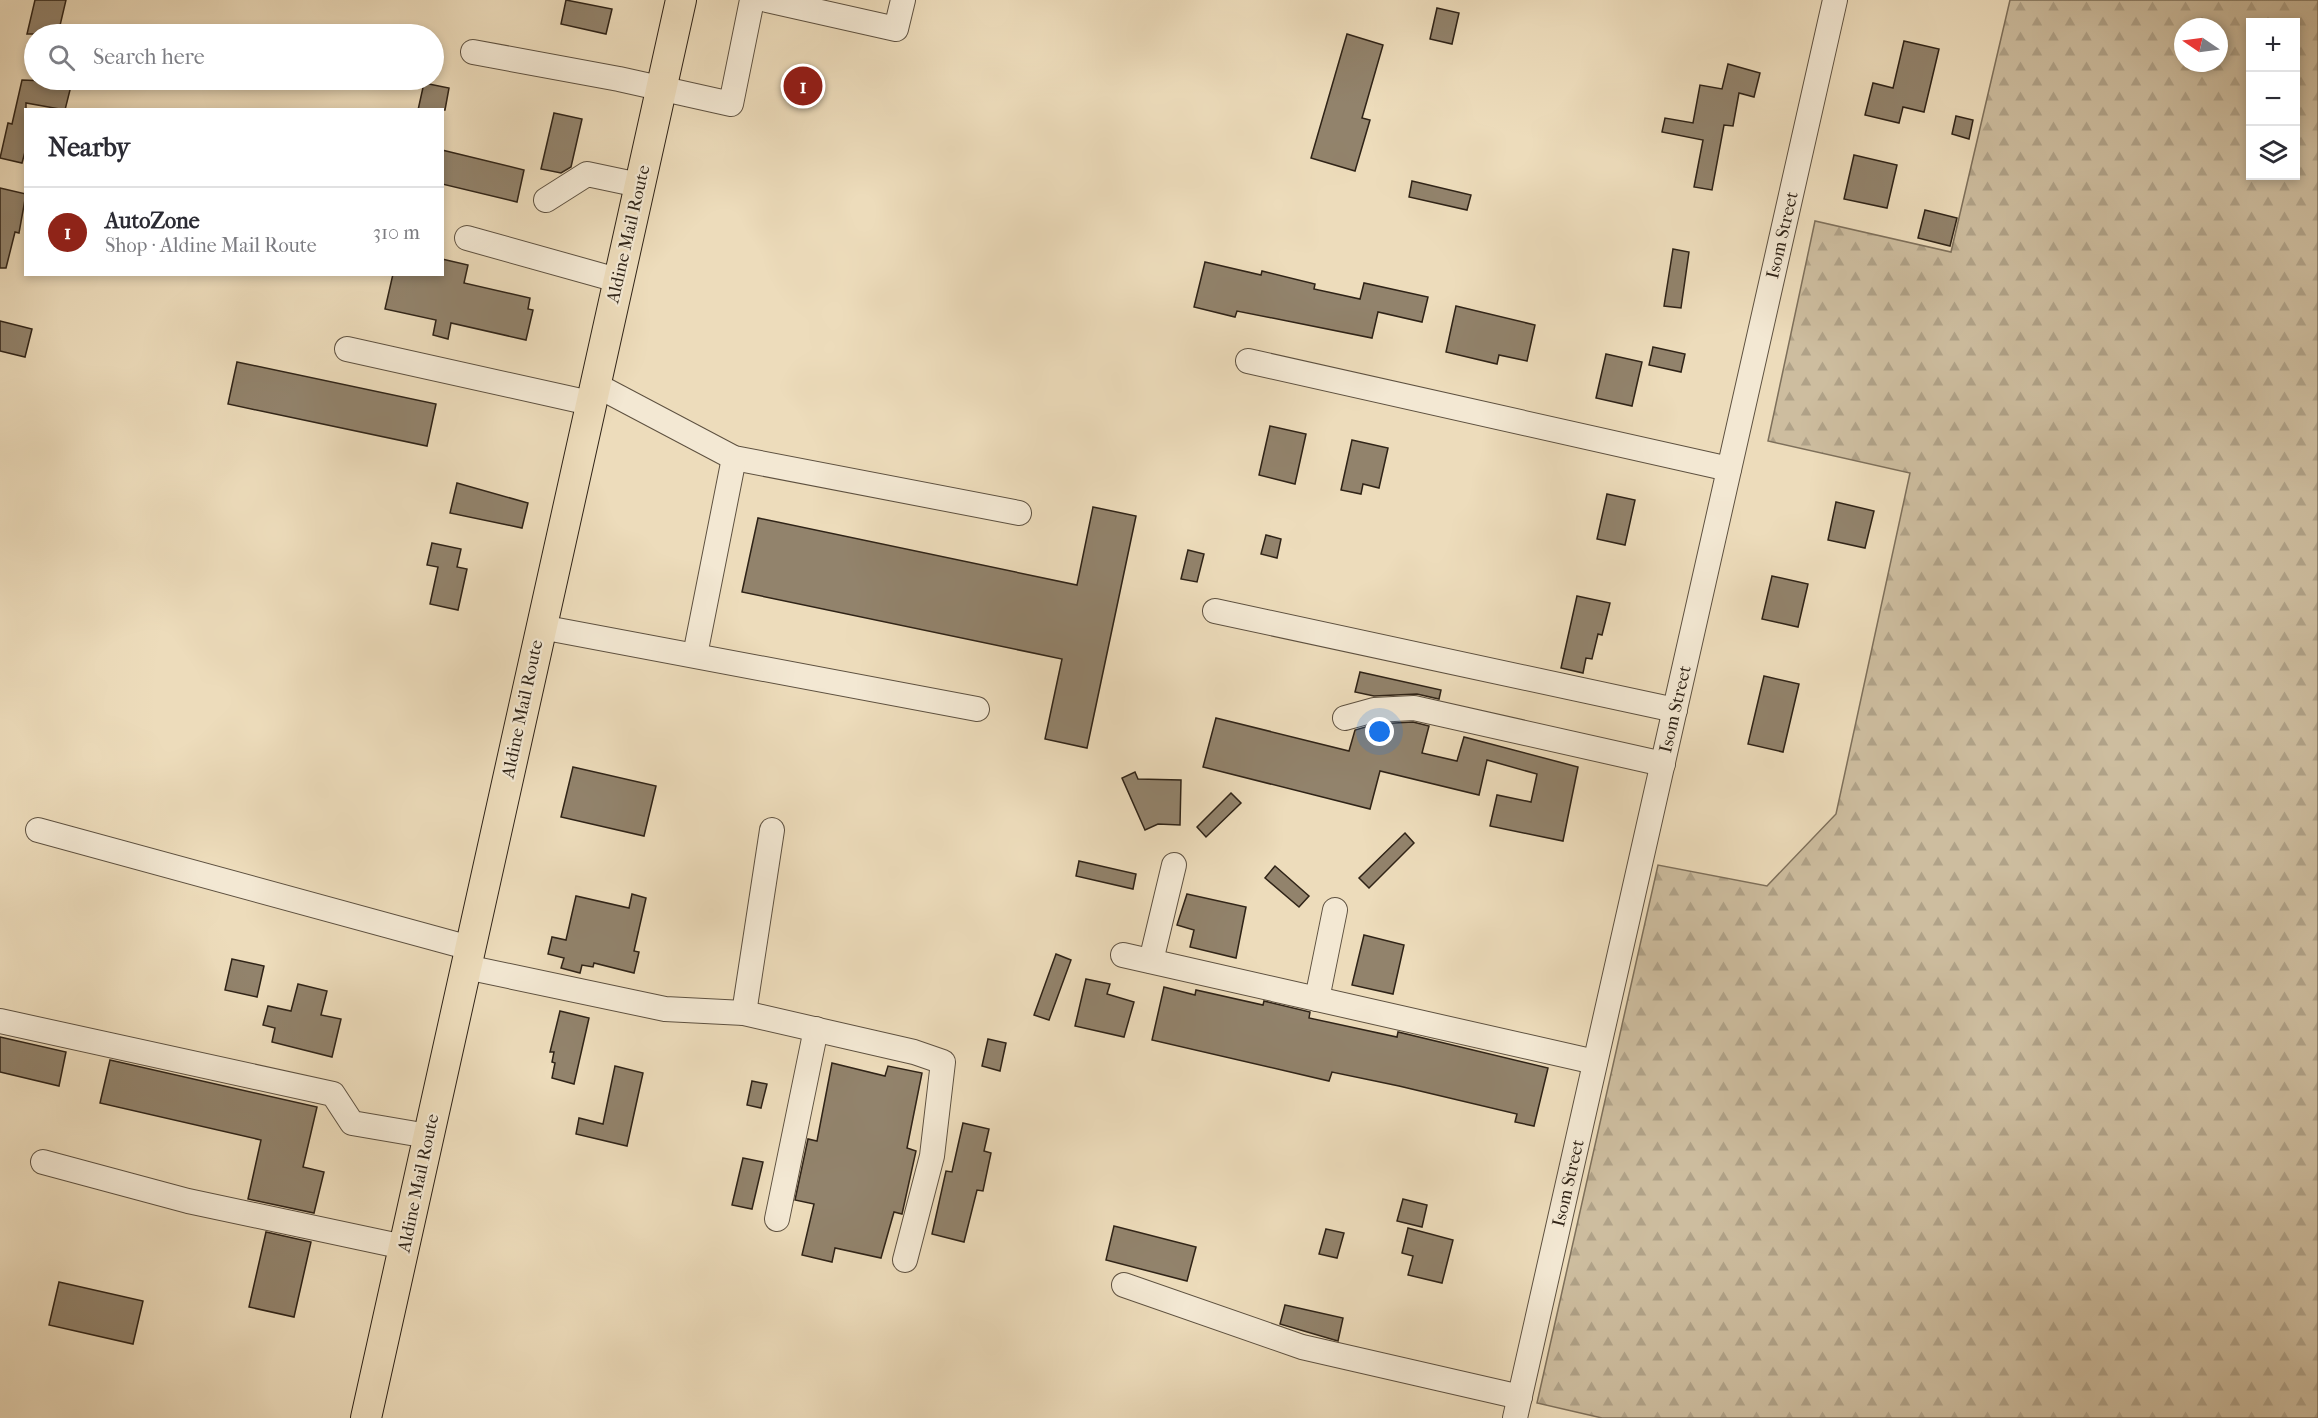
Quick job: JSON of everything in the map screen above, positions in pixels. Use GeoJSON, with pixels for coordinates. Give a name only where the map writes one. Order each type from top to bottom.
{"type":"FeatureCollection","features":[{"type":"Feature","properties":{"kind":"main road","name":"Aldine Mail Route"},"geometry":{"type":"LineString","coordinates":[[366,1418],[681,0]]}},
{"type":"Feature","properties":{"kind":"street"},"geometry":{"type":"LineString","coordinates":[[473,52],[661,88],[731,104],[752,0]]}},
{"type":"Feature","properties":{"kind":"street"},"geometry":{"type":"LineString","coordinates":[[768,0],[896,29],[903,0]]}},
{"type":"Feature","properties":{"kind":"street","name":"Isom Street"},"geometry":{"type":"LineString","coordinates":[[1517,1408],[1835,0]]}},
{"type":"Feature","properties":{"kind":"street"},"geometry":{"type":"LineString","coordinates":[[546,200],[587,174],[639,184]]}},
{"type":"Feature","properties":{"kind":"street"},"geometry":{"type":"LineString","coordinates":[[466,238],[617,280]]}},
{"type":"Feature","properties":{"kind":"street"},"geometry":{"type":"LineString","coordinates":[[347,349],[592,394],[734,458],[1019,513]]}},
{"type":"Feature","properties":{"kind":"street"},"geometry":{"type":"LineString","coordinates":[[1248,361],[1729,469]]}},
{"type":"Feature","properties":{"kind":"street"},"geometry":{"type":"LineString","coordinates":[[695,655],[734,458]]}},
{"type":"Feature","properties":{"kind":"street"},"geometry":{"type":"LineString","coordinates":[[1215,611],[1675,710]]}},
{"type":"Feature","properties":{"kind":"street"},"geometry":{"type":"LineString","coordinates":[[541,627],[977,710]]}},
{"type":"Feature","properties":{"kind":"street"},"geometry":{"type":"LineString","coordinates":[[1346,718],[1374,710],[1414,708],[1663,764]]}},
{"type":"Feature","properties":{"kind":"street"},"geometry":{"type":"LineString","coordinates":[[38,830],[468,957],[665,1009],[744,1013],[914,1052],[943,1062],[932,1155],[905,1260]]}},
{"type":"Feature","properties":{"kind":"street"},"geometry":{"type":"LineString","coordinates":[[744,1013],[772,830]]}},
{"type":"Feature","properties":{"kind":"street"},"geometry":{"type":"LineString","coordinates":[[1151,961],[1174,865]]}},
{"type":"Feature","properties":{"kind":"street"},"geometry":{"type":"LineString","coordinates":[[1317,999],[1335,910]]}},
{"type":"Feature","properties":{"kind":"street"},"geometry":{"type":"LineString","coordinates":[[1123,955],[1595,1062]]}},
{"type":"Feature","properties":{"kind":"street"},"geometry":{"type":"LineString","coordinates":[[0,1021],[333,1095],[352,1123],[428,1136]]}},
{"type":"Feature","properties":{"kind":"street"},"geometry":{"type":"LineString","coordinates":[[777,1219],[816,1029]]}},
{"type":"Feature","properties":{"kind":"street"},"geometry":{"type":"LineString","coordinates":[[43,1162],[188,1201],[404,1247]]}},
{"type":"Feature","properties":{"kind":"street"},"geometry":{"type":"LineString","coordinates":[[1124,1285],[1302,1347],[1517,1408]]}},
{"type":"Feature","properties":{"kind":"green space"},"geometry":{"type":"Polygon","coordinates":[[[2010,0],[2318,0],[2318,1418],[1602,1418],[1537,1403],[1658,865],[1767,886],[1836,814],[1910,473],[1768,441],[1815,221],[1951,252],[2010,0]]]}},
{"type":"Feature","properties":{"kind":"building"},"geometry":{"type":"Polygon","coordinates":[[[35,0],[66,0],[60,24],[29,24],[35,0]]]}},
{"type":"Feature","properties":{"kind":"building"},"geometry":{"type":"Polygon","coordinates":[[[566,0],[612,9],[606,34],[561,24],[566,0]]]}},
{"type":"Feature","properties":{"kind":"building"},"geometry":{"type":"Polygon","coordinates":[[[1437,8],[1459,13],[1452,44],[1430,39],[1437,8]]]}},
{"type":"Feature","properties":{"kind":"building"},"geometry":{"type":"Polygon","coordinates":[[[1347,34],[1383,45],[1362,118],[1370,120],[1355,171],[1311,158],[1347,34]]]}},
{"type":"Feature","properties":{"kind":"building"},"geometry":{"type":"Polygon","coordinates":[[[1904,41],[1939,49],[1924,112],[1903,107],[1899,123],[1865,115],[1873,83],[1893,88],[1904,41]]]}},
{"type":"Feature","properties":{"kind":"building"},"geometry":{"type":"Polygon","coordinates":[[[1728,64],[1760,73],[1754,97],[1739,93],[1733,126],[1724,125],[1712,190],[1694,187],[1703,140],[1662,132],[1665,118],[1693,123],[1700,85],[1722,89],[1728,64]]]}},
{"type":"Feature","properties":{"kind":"building"},"geometry":{"type":"Polygon","coordinates":[[[22,80],[24,80],[24,90],[70,90],[66,108],[26,103],[22,163],[0,158],[8,123],[12,124],[22,80]]]}},
{"type":"Feature","properties":{"kind":"building"},"geometry":{"type":"Polygon","coordinates":[[[449,88],[445,110],[444,108],[418,108],[422,90],[449,88]]]}},
{"type":"Feature","properties":{"kind":"building"},"geometry":{"type":"Polygon","coordinates":[[[554,113],[582,119],[571,167],[561,173],[541,169],[554,113]]]}},
{"type":"Feature","properties":{"kind":"building"},"geometry":{"type":"Polygon","coordinates":[[[1956,116],[1973,120],[1969,139],[1952,134],[1956,116]]]}},
{"type":"Feature","properties":{"kind":"building"},"geometry":{"type":"Polygon","coordinates":[[[444,150],[524,170],[517,202],[444,184],[444,150]]]}},
{"type":"Feature","properties":{"kind":"building"},"geometry":{"type":"Polygon","coordinates":[[[1854,155],[1897,165],[1887,208],[1844,199],[1854,155]]]}},
{"type":"Feature","properties":{"kind":"building"},"geometry":{"type":"Polygon","coordinates":[[[1412,181],[1471,195],[1467,210],[1409,197],[1412,181]]]}},
{"type":"Feature","properties":{"kind":"building"},"geometry":{"type":"Polygon","coordinates":[[[0,188],[24,194],[24,205],[19,233],[15,232],[6,268],[0,268],[0,188]]]}},
{"type":"Feature","properties":{"kind":"building"},"geometry":{"type":"Polygon","coordinates":[[[1925,210],[1957,218],[1950,246],[1918,238],[1925,210]]]}},
{"type":"Feature","properties":{"kind":"building"},"geometry":{"type":"Polygon","coordinates":[[[1673,249],[1689,252],[1681,308],[1664,306],[1673,249]]]}},
{"type":"Feature","properties":{"kind":"building"},"geometry":{"type":"Polygon","coordinates":[[[444,259],[468,265],[464,283],[530,298],[528,309],[533,310],[526,340],[451,323],[448,339],[433,335],[436,320],[385,309],[393,276],[444,276],[444,259]]]}},
{"type":"Feature","properties":{"kind":"building"},"geometry":{"type":"Polygon","coordinates":[[[1205,262],[1261,275],[1262,271],[1315,284],[1314,289],[1360,299],[1364,283],[1428,297],[1422,322],[1378,312],[1372,338],[1237,311],[1235,317],[1194,307],[1205,262]]]}},
{"type":"Feature","properties":{"kind":"building"},"geometry":{"type":"Polygon","coordinates":[[[1456,306],[1535,325],[1527,361],[1499,355],[1497,364],[1446,352],[1456,306]]]}},
{"type":"Feature","properties":{"kind":"building"},"geometry":{"type":"Polygon","coordinates":[[[0,321],[32,329],[25,357],[0,351],[0,321]]]}},
{"type":"Feature","properties":{"kind":"building"},"geometry":{"type":"Polygon","coordinates":[[[1653,347],[1685,354],[1681,372],[1649,365],[1653,347]]]}},
{"type":"Feature","properties":{"kind":"building"},"geometry":{"type":"Polygon","coordinates":[[[1606,354],[1642,362],[1632,406],[1596,398],[1606,354]]]}},
{"type":"Feature","properties":{"kind":"building"},"geometry":{"type":"Polygon","coordinates":[[[237,362],[436,404],[427,446],[228,404],[237,362]]]}},
{"type":"Feature","properties":{"kind":"building"},"geometry":{"type":"Polygon","coordinates":[[[1270,426],[1306,434],[1295,484],[1259,475],[1270,426]]]}},
{"type":"Feature","properties":{"kind":"building"},"geometry":{"type":"Polygon","coordinates":[[[1352,440],[1388,448],[1379,488],[1363,484],[1361,494],[1341,490],[1352,440]]]}},
{"type":"Feature","properties":{"kind":"building"},"geometry":{"type":"Polygon","coordinates":[[[457,483],[528,503],[522,528],[450,513],[457,483]]]}},
{"type":"Feature","properties":{"kind":"building"},"geometry":{"type":"Polygon","coordinates":[[[1607,494],[1635,500],[1625,545],[1597,539],[1607,494]]]}},
{"type":"Feature","properties":{"kind":"building"},"geometry":{"type":"Polygon","coordinates":[[[1836,502],[1874,511],[1865,548],[1828,540],[1836,502]]]}},
{"type":"Feature","properties":{"kind":"building"},"geometry":{"type":"Polygon","coordinates":[[[1093,507],[1136,516],[1087,748],[1045,739],[1062,659],[742,592],[758,518],[1077,585],[1093,507]]]}},
{"type":"Feature","properties":{"kind":"building"},"geometry":{"type":"Polygon","coordinates":[[[1266,535],[1281,539],[1277,558],[1261,554],[1266,535]]]}},
{"type":"Feature","properties":{"kind":"building"},"geometry":{"type":"Polygon","coordinates":[[[432,543],[461,549],[457,567],[467,569],[458,610],[430,604],[438,567],[427,565],[432,543]]]}},
{"type":"Feature","properties":{"kind":"building"},"geometry":{"type":"Polygon","coordinates":[[[1188,550],[1204,554],[1197,582],[1181,579],[1188,550]]]}},
{"type":"Feature","properties":{"kind":"building"},"geometry":{"type":"Polygon","coordinates":[[[1772,576],[1808,584],[1798,627],[1762,619],[1772,576]]]}},
{"type":"Feature","properties":{"kind":"building"},"geometry":{"type":"Polygon","coordinates":[[[1577,596],[1610,603],[1602,635],[1598,634],[1592,659],[1586,658],[1583,673],[1561,668],[1577,596]]]}},
{"type":"Feature","properties":{"kind":"building"},"geometry":{"type":"Polygon","coordinates":[[[1360,672],[1441,690],[1439,699],[1417,694],[1374,696],[1355,692],[1360,672]]]}},
{"type":"Feature","properties":{"kind":"building"},"geometry":{"type":"Polygon","coordinates":[[[1764,676],[1799,684],[1783,752],[1748,744],[1764,676]]]}},
{"type":"Feature","properties":{"kind":"building"},"geometry":{"type":"Polygon","coordinates":[[[1216,718],[1349,751],[1355,730],[1376,724],[1413,722],[1429,726],[1422,753],[1457,761],[1464,737],[1578,767],[1563,841],[1490,826],[1497,795],[1531,802],[1537,774],[1487,760],[1479,795],[1380,771],[1370,809],[1203,767],[1216,718]]]}},
{"type":"Feature","properties":{"kind":"building"},"geometry":{"type":"Polygon","coordinates":[[[573,767],[656,786],[644,836],[561,817],[573,767]]]}},
{"type":"Feature","properties":{"kind":"building"},"geometry":{"type":"Polygon","coordinates":[[[1135,772],[1138,779],[1181,780],[1180,825],[1158,824],[1145,830],[1122,778],[1135,772]]]}},
{"type":"Feature","properties":{"kind":"building"},"geometry":{"type":"Polygon","coordinates":[[[1231,793],[1241,803],[1206,837],[1197,827],[1231,793]]]}},
{"type":"Feature","properties":{"kind":"building"},"geometry":{"type":"Polygon","coordinates":[[[1405,833],[1414,843],[1369,888],[1359,878],[1405,833]]]}},
{"type":"Feature","properties":{"kind":"building"},"geometry":{"type":"Polygon","coordinates":[[[1079,861],[1136,874],[1133,889],[1076,876],[1079,861]]]}},
{"type":"Feature","properties":{"kind":"building"},"geometry":{"type":"Polygon","coordinates":[[[1275,866],[1309,896],[1299,907],[1265,878],[1275,866]]]}},
{"type":"Feature","properties":{"kind":"building"},"geometry":{"type":"Polygon","coordinates":[[[632,894],[646,898],[634,951],[639,952],[634,973],[594,963],[593,967],[582,965],[580,973],[561,968],[564,958],[548,954],[552,937],[566,940],[576,896],[629,908],[632,894]]]}},
{"type":"Feature","properties":{"kind":"building"},"geometry":{"type":"Polygon","coordinates":[[[1187,894],[1246,907],[1236,958],[1190,947],[1194,930],[1177,925],[1187,894]]]}},
{"type":"Feature","properties":{"kind":"building"},"geometry":{"type":"Polygon","coordinates":[[[1364,935],[1404,945],[1393,994],[1352,985],[1364,935]]]}},
{"type":"Feature","properties":{"kind":"building"},"geometry":{"type":"Polygon","coordinates":[[[1056,954],[1071,960],[1049,1020],[1034,1015],[1056,954]]]}},
{"type":"Feature","properties":{"kind":"building"},"geometry":{"type":"Polygon","coordinates":[[[232,959],[264,966],[257,997],[225,990],[232,959]]]}},
{"type":"Feature","properties":{"kind":"building"},"geometry":{"type":"Polygon","coordinates":[[[1086,979],[1110,984],[1107,994],[1134,1002],[1124,1037],[1075,1026],[1086,979]]]}},
{"type":"Feature","properties":{"kind":"building"},"geometry":{"type":"Polygon","coordinates":[[[298,984],[327,991],[321,1015],[341,1019],[332,1057],[272,1042],[275,1028],[263,1025],[268,1006],[291,1011],[298,984]]]}},
{"type":"Feature","properties":{"kind":"building"},"geometry":{"type":"Polygon","coordinates":[[[1164,987],[1195,995],[1196,990],[1263,1005],[1264,1001],[1310,1012],[1309,1018],[1397,1037],[1398,1032],[1548,1068],[1534,1126],[1515,1122],[1517,1114],[1399,1086],[1332,1072],[1329,1081],[1152,1040],[1164,987]]]}},
{"type":"Feature","properties":{"kind":"building"},"geometry":{"type":"Polygon","coordinates":[[[560,1011],[589,1018],[574,1084],[552,1078],[555,1063],[552,1062],[554,1052],[550,1052],[560,1011]]]}},
{"type":"Feature","properties":{"kind":"building"},"geometry":{"type":"Polygon","coordinates":[[[0,1037],[66,1052],[59,1086],[0,1072],[0,1037]]]}},
{"type":"Feature","properties":{"kind":"building"},"geometry":{"type":"Polygon","coordinates":[[[988,1039],[1006,1043],[1000,1071],[982,1066],[988,1039]]]}},
{"type":"Feature","properties":{"kind":"building"},"geometry":{"type":"Polygon","coordinates":[[[110,1060],[317,1107],[303,1167],[324,1172],[314,1213],[248,1199],[261,1140],[100,1103],[110,1060]]]}},
{"type":"Feature","properties":{"kind":"building"},"geometry":{"type":"Polygon","coordinates":[[[832,1063],[885,1076],[888,1066],[922,1073],[907,1148],[916,1151],[902,1214],[894,1212],[881,1258],[835,1248],[832,1262],[802,1255],[814,1204],[795,1200],[808,1139],[817,1141],[832,1063]]]}},
{"type":"Feature","properties":{"kind":"building"},"geometry":{"type":"Polygon","coordinates":[[[615,1066],[643,1073],[627,1146],[576,1134],[579,1118],[603,1124],[615,1066]]]}},
{"type":"Feature","properties":{"kind":"building"},"geometry":{"type":"Polygon","coordinates":[[[752,1081],[767,1084],[761,1108],[747,1105],[752,1081]]]}},
{"type":"Feature","properties":{"kind":"building"},"geometry":{"type":"Polygon","coordinates":[[[963,1123],[989,1129],[984,1151],[991,1153],[983,1191],[977,1190],[964,1242],[932,1234],[946,1171],[952,1172],[963,1123]]]}},
{"type":"Feature","properties":{"kind":"building"},"geometry":{"type":"Polygon","coordinates":[[[743,1158],[763,1162],[752,1209],[732,1205],[743,1158]]]}},
{"type":"Feature","properties":{"kind":"building"},"geometry":{"type":"Polygon","coordinates":[[[1403,1199],[1427,1205],[1422,1227],[1397,1221],[1403,1199]]]}},
{"type":"Feature","properties":{"kind":"building"},"geometry":{"type":"Polygon","coordinates":[[[1114,1226],[1196,1247],[1187,1281],[1106,1260],[1114,1226]]]}},
{"type":"Feature","properties":{"kind":"building"},"geometry":{"type":"Polygon","coordinates":[[[1408,1228],[1453,1240],[1442,1283],[1408,1275],[1413,1256],[1402,1253],[1408,1228]]]}},
{"type":"Feature","properties":{"kind":"building"},"geometry":{"type":"Polygon","coordinates":[[[1326,1229],[1344,1233],[1337,1258],[1319,1254],[1326,1229]]]}},
{"type":"Feature","properties":{"kind":"building"},"geometry":{"type":"Polygon","coordinates":[[[266,1232],[311,1242],[294,1317],[249,1307],[266,1232]]]}},
{"type":"Feature","properties":{"kind":"building"},"geometry":{"type":"Polygon","coordinates":[[[59,1282],[143,1301],[133,1344],[49,1325],[59,1282]]]}},
{"type":"Feature","properties":{"kind":"building"},"geometry":{"type":"Polygon","coordinates":[[[1285,1305],[1343,1318],[1338,1341],[1280,1324],[1285,1305]]]}},
{"type":"Feature","properties":{"kind":"place","name":"AutoZone"},"geometry":{"type":"Point","coordinates":[803,86]}}]}
